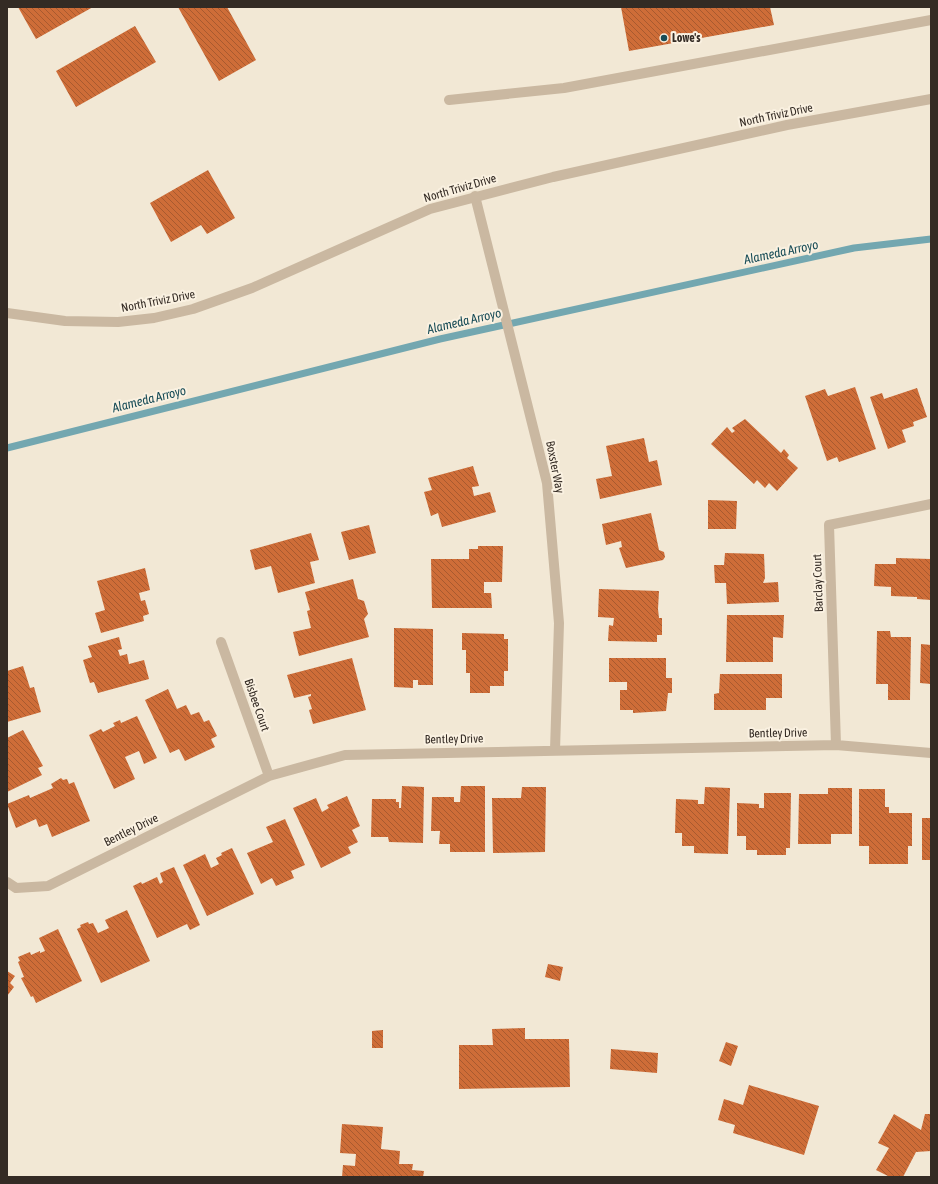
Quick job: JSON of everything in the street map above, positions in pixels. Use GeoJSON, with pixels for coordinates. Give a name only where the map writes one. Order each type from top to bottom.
{"type":"FeatureCollection","features":[{"type":"Feature","properties":{"kind":"street"},"geometry":{"type":"LineString","coordinates":[[449,100],[564,88],[931,20]]}},
{"type":"Feature","properties":{"kind":"street","name":"North Triviz Drive"},"geometry":{"type":"LineString","coordinates":[[7,313],[65,321],[118,322],[154,318],[193,309],[252,288],[430,209],[475,196],[787,125],[931,99]]}},
{"type":"Feature","properties":{"kind":"street","name":"Boxster Way"},"geometry":{"type":"LineString","coordinates":[[475,196],[547,483],[559,623],[555,750]]}},
{"type":"Feature","properties":{"kind":"street","name":"Barclay Court"},"geometry":{"type":"LineString","coordinates":[[836,745],[829,525],[931,504]]}},
{"type":"Feature","properties":{"kind":"street","name":"Bisbee Court"},"geometry":{"type":"LineString","coordinates":[[221,642],[268,776]]}},
{"type":"Feature","properties":{"kind":"street","name":"Bentley Drive"},"geometry":{"type":"LineString","coordinates":[[7,882],[16,888],[48,886],[268,776],[345,755],[836,745],[931,753]]}},
{"type":"Feature","properties":{"kind":"building"},"geometry":{"type":"Polygon","coordinates":[[[18,7],[93,7],[36,39],[18,7]]]}},
{"type":"Feature","properties":{"kind":"building"},"geometry":{"type":"Polygon","coordinates":[[[178,7],[227,7],[256,60],[219,81],[178,7]]]}},
{"type":"Feature","properties":{"kind":"building","name":"Lowe's"},"geometry":{"type":"Polygon","coordinates":[[[621,7],[770,7],[774,25],[629,51],[621,7]]]}},
{"type":"Feature","properties":{"kind":"building"},"geometry":{"type":"Polygon","coordinates":[[[135,26],[156,62],[76,107],[56,71],[135,26]]]}},
{"type":"Feature","properties":{"kind":"building"},"geometry":{"type":"Polygon","coordinates":[[[208,170],[235,218],[207,234],[201,225],[171,242],[150,203],[208,170]]]}},
{"type":"Feature","properties":{"kind":"building"},"geometry":{"type":"Polygon","coordinates":[[[855,387],[876,449],[839,462],[837,457],[827,461],[805,396],[825,389],[828,396],[855,387]]]}},
{"type":"Feature","properties":{"kind":"building"},"geometry":{"type":"Polygon","coordinates":[[[917,388],[927,417],[913,422],[914,426],[902,430],[906,442],[888,449],[870,397],[882,393],[884,399],[917,388]]]}},
{"type":"Feature","properties":{"kind":"building"},"geometry":{"type":"Polygon","coordinates":[[[745,419],[781,453],[784,449],[789,455],[787,458],[798,468],[777,491],[769,483],[765,488],[757,480],[754,484],[711,444],[727,427],[732,433],[735,431],[732,428],[745,419]]]}},
{"type":"Feature","properties":{"kind":"building"},"geometry":{"type":"Polygon","coordinates":[[[644,438],[649,462],[657,460],[662,485],[600,499],[596,479],[612,476],[606,446],[644,438]]]}},
{"type":"Feature","properties":{"kind":"building"},"geometry":{"type":"Polygon","coordinates":[[[473,466],[479,486],[472,487],[474,496],[490,492],[496,512],[442,527],[438,513],[431,516],[424,492],[432,490],[428,478],[473,466]]]}},
{"type":"Feature","properties":{"kind":"building"},"geometry":{"type":"Polygon","coordinates":[[[708,500],[737,501],[736,529],[708,529],[708,500]]]}},
{"type":"Feature","properties":{"kind":"building"},"geometry":{"type":"Polygon","coordinates":[[[651,513],[659,550],[664,552],[665,557],[663,560],[626,568],[619,548],[622,547],[621,541],[606,545],[602,524],[651,513]]]}},
{"type":"Feature","properties":{"kind":"building"},"geometry":{"type":"Polygon","coordinates":[[[369,525],[376,553],[349,560],[341,532],[369,525]]]}},
{"type":"Feature","properties":{"kind":"building"},"geometry":{"type":"Polygon","coordinates":[[[311,533],[319,560],[310,562],[315,583],[278,593],[271,566],[255,570],[250,550],[311,533]]]}},
{"type":"Feature","properties":{"kind":"building"},"geometry":{"type":"Polygon","coordinates":[[[478,546],[503,546],[502,582],[484,582],[484,593],[491,593],[492,608],[432,608],[431,559],[469,559],[469,549],[478,549],[478,546]]]}},
{"type":"Feature","properties":{"kind":"building"},"geometry":{"type":"Polygon","coordinates":[[[725,553],[764,554],[765,578],[763,583],[778,582],[779,602],[727,604],[726,583],[715,583],[714,565],[724,565],[725,553]]]}},
{"type":"Feature","properties":{"kind":"building"},"geometry":{"type":"Polygon","coordinates":[[[896,558],[931,559],[931,600],[917,599],[917,597],[891,596],[891,587],[874,586],[875,564],[896,564],[896,558]]]}},
{"type":"Feature","properties":{"kind":"building"},"geometry":{"type":"Polygon","coordinates":[[[145,568],[150,590],[139,593],[141,601],[145,600],[149,614],[143,616],[144,621],[101,633],[95,613],[105,610],[97,581],[145,568]]]}},
{"type":"Feature","properties":{"kind":"building"},"geometry":{"type":"Polygon","coordinates":[[[353,579],[358,599],[364,601],[368,614],[364,619],[369,637],[299,656],[293,632],[311,628],[307,611],[310,610],[305,592],[353,579]]]}},
{"type":"Feature","properties":{"kind":"building"},"geometry":{"type":"Polygon","coordinates":[[[599,589],[659,591],[658,609],[659,618],[662,618],[662,635],[657,635],[657,642],[608,641],[609,625],[613,626],[614,618],[598,617],[599,589]]]}},
{"type":"Feature","properties":{"kind":"building"},"geometry":{"type":"Polygon","coordinates":[[[727,615],[784,615],[783,638],[773,637],[773,662],[726,662],[727,615]]]}},
{"type":"Feature","properties":{"kind":"building"},"geometry":{"type":"Polygon","coordinates":[[[394,628],[433,629],[433,685],[418,685],[418,680],[413,680],[413,688],[394,687],[394,628]]]}},
{"type":"Feature","properties":{"kind":"building"},"geometry":{"type":"Polygon","coordinates":[[[877,631],[890,631],[891,637],[911,637],[910,700],[888,700],[888,684],[876,684],[877,631]]]}},
{"type":"Feature","properties":{"kind":"building"},"geometry":{"type":"Polygon","coordinates":[[[462,633],[504,634],[504,639],[508,639],[508,671],[504,671],[504,686],[490,686],[490,693],[470,693],[470,673],[466,673],[466,650],[462,650],[462,633]]]}},
{"type":"Feature","properties":{"kind":"building"},"geometry":{"type":"Polygon","coordinates":[[[119,637],[122,649],[118,650],[120,656],[127,654],[129,664],[144,660],[149,679],[98,693],[94,682],[90,683],[83,660],[92,657],[88,646],[119,637]]]}},
{"type":"Feature","properties":{"kind":"building"},"geometry":{"type":"Polygon","coordinates":[[[921,644],[931,645],[931,684],[920,683],[921,644]]]}},
{"type":"Feature","properties":{"kind":"building"},"geometry":{"type":"Polygon","coordinates":[[[352,658],[366,710],[313,724],[309,710],[312,709],[308,697],[311,696],[311,694],[294,698],[287,675],[352,658]]]}},
{"type":"Feature","properties":{"kind":"building"},"geometry":{"type":"Polygon","coordinates":[[[609,658],[666,658],[666,678],[672,678],[672,693],[668,693],[666,711],[633,713],[633,710],[620,710],[620,690],[627,690],[627,682],[609,682],[609,658]]]}},
{"type":"Feature","properties":{"kind":"building"},"geometry":{"type":"Polygon","coordinates":[[[23,666],[30,688],[34,687],[41,712],[7,722],[7,671],[23,666]]]}},
{"type":"Feature","properties":{"kind":"building"},"geometry":{"type":"Polygon","coordinates":[[[720,674],[782,674],[782,698],[766,698],[766,710],[714,710],[714,694],[719,693],[720,674]]]}},
{"type":"Feature","properties":{"kind":"building"},"geometry":{"type":"Polygon","coordinates":[[[168,689],[177,709],[186,705],[191,715],[199,712],[204,722],[209,720],[217,736],[211,739],[215,747],[185,761],[179,749],[170,753],[145,700],[168,689]]]}},
{"type":"Feature","properties":{"kind":"building"},"geometry":{"type":"Polygon","coordinates":[[[137,716],[157,758],[144,764],[139,751],[125,757],[135,779],[114,789],[89,735],[101,729],[103,732],[115,726],[113,723],[120,720],[121,723],[137,716]]]}},
{"type":"Feature","properties":{"kind":"building"},"geometry":{"type":"Polygon","coordinates":[[[23,730],[43,766],[38,768],[42,775],[7,792],[7,738],[23,730]]]}},
{"type":"Feature","properties":{"kind":"building"},"geometry":{"type":"Polygon","coordinates":[[[61,778],[63,780],[67,779],[69,784],[74,782],[90,821],[52,837],[47,824],[39,827],[36,819],[16,828],[7,804],[29,795],[30,798],[53,788],[51,784],[61,778]]]}},
{"type":"Feature","properties":{"kind":"building"},"geometry":{"type":"Polygon","coordinates":[[[402,786],[424,787],[423,843],[389,842],[388,837],[371,837],[372,799],[396,799],[396,802],[399,802],[399,808],[401,808],[402,786]]]}},
{"type":"Feature","properties":{"kind":"building"},"geometry":{"type":"Polygon","coordinates":[[[461,786],[485,786],[485,852],[450,852],[450,844],[439,844],[440,831],[431,831],[432,797],[454,797],[454,802],[460,802],[461,786]]]}},
{"type":"Feature","properties":{"kind":"building"},"geometry":{"type":"Polygon","coordinates":[[[522,787],[546,787],[545,852],[493,853],[492,798],[521,798],[522,787]]]}},
{"type":"Feature","properties":{"kind":"building"},"geometry":{"type":"Polygon","coordinates":[[[705,787],[730,788],[728,854],[694,853],[694,846],[682,846],[682,833],[675,833],[676,799],[698,800],[698,804],[704,804],[705,787]]]}},
{"type":"Feature","properties":{"kind":"building"},"geometry":{"type":"Polygon","coordinates":[[[828,788],[852,788],[852,834],[831,834],[831,844],[798,844],[799,794],[828,794],[828,788]]]}},
{"type":"Feature","properties":{"kind":"building"},"geometry":{"type":"Polygon","coordinates":[[[859,789],[885,789],[885,807],[889,807],[889,813],[912,813],[912,846],[908,846],[908,864],[869,864],[869,846],[859,846],[859,789]]]}},
{"type":"Feature","properties":{"kind":"building"},"geometry":{"type":"Polygon","coordinates":[[[764,793],[791,793],[790,848],[786,848],[786,855],[757,855],[757,850],[746,850],[746,836],[737,836],[737,803],[759,804],[759,808],[764,808],[764,793]]]}},
{"type":"Feature","properties":{"kind":"building"},"geometry":{"type":"Polygon","coordinates":[[[347,796],[360,826],[352,830],[358,842],[348,847],[351,853],[321,868],[293,808],[316,798],[322,812],[329,808],[327,805],[347,796]]]}},
{"type":"Feature","properties":{"kind":"building"},"geometry":{"type":"Polygon","coordinates":[[[922,818],[931,818],[931,860],[922,860],[922,818]]]}},
{"type":"Feature","properties":{"kind":"building"},"geometry":{"type":"Polygon","coordinates":[[[285,819],[305,865],[291,871],[294,878],[276,886],[272,878],[261,884],[247,853],[273,842],[266,827],[285,819]]]}},
{"type":"Feature","properties":{"kind":"building"},"geometry":{"type":"Polygon","coordinates":[[[232,848],[254,894],[207,916],[183,865],[205,854],[211,868],[219,864],[216,858],[222,855],[221,853],[232,848]]]}},
{"type":"Feature","properties":{"kind":"building"},"geometry":{"type":"Polygon","coordinates":[[[174,867],[200,925],[190,930],[187,924],[157,938],[133,886],[141,882],[142,884],[157,877],[160,884],[163,882],[160,873],[174,867]]]}},
{"type":"Feature","properties":{"kind":"building"},"geometry":{"type":"Polygon","coordinates":[[[127,910],[150,961],[101,983],[77,929],[81,927],[80,925],[88,922],[89,924],[93,923],[98,933],[109,928],[105,920],[127,910]]]}},
{"type":"Feature","properties":{"kind":"building"},"geometry":{"type":"Polygon","coordinates":[[[58,929],[82,981],[36,1003],[33,996],[31,997],[21,978],[24,977],[18,962],[20,961],[18,957],[30,952],[31,955],[40,951],[40,953],[45,951],[39,938],[58,929]]]}},
{"type":"Feature","properties":{"kind":"building"},"geometry":{"type":"Polygon","coordinates":[[[548,964],[563,967],[560,981],[545,977],[548,964]]]}},
{"type":"Feature","properties":{"kind":"building"},"geometry":{"type":"Polygon","coordinates":[[[7,971],[15,976],[10,983],[14,987],[7,996],[7,971]]]}},
{"type":"Feature","properties":{"kind":"building"},"geometry":{"type":"Polygon","coordinates":[[[525,1028],[525,1039],[569,1039],[570,1087],[459,1089],[459,1045],[493,1045],[492,1029],[525,1028]]]}},
{"type":"Feature","properties":{"kind":"building"},"geometry":{"type":"Polygon","coordinates":[[[383,1030],[383,1048],[372,1048],[372,1031],[383,1030]]]}},
{"type":"Feature","properties":{"kind":"building"},"geometry":{"type":"Polygon","coordinates":[[[726,1042],[738,1046],[731,1066],[719,1061],[726,1042]]]}},
{"type":"Feature","properties":{"kind":"building"},"geometry":{"type":"Polygon","coordinates":[[[611,1049],[658,1053],[657,1073],[610,1069],[611,1049]]]}},
{"type":"Feature","properties":{"kind":"building"},"geometry":{"type":"Polygon","coordinates":[[[749,1085],[819,1106],[804,1155],[733,1133],[735,1125],[718,1120],[724,1099],[743,1105],[749,1085]]]}},
{"type":"Feature","properties":{"kind":"building"},"geometry":{"type":"Polygon","coordinates":[[[894,1114],[921,1130],[925,1114],[931,1114],[931,1151],[916,1152],[903,1177],[890,1177],[876,1170],[889,1148],[878,1143],[894,1114]]]}},
{"type":"Feature","properties":{"kind":"building"},"geometry":{"type":"Polygon","coordinates":[[[342,1124],[383,1127],[381,1149],[400,1151],[399,1164],[413,1164],[412,1170],[424,1171],[423,1177],[342,1177],[343,1165],[355,1166],[356,1154],[340,1153],[342,1124]]]}},
{"type":"Feature","properties":{"kind":"waterway","name":"Alameda Arroyo"},"geometry":{"type":"LineString","coordinates":[[7,448],[440,339],[854,248],[931,239]]}},
{"type":"Feature","properties":{"kind":"place","name":"Lowe's"},"geometry":{"type":"Point","coordinates":[664,38]}}]}
